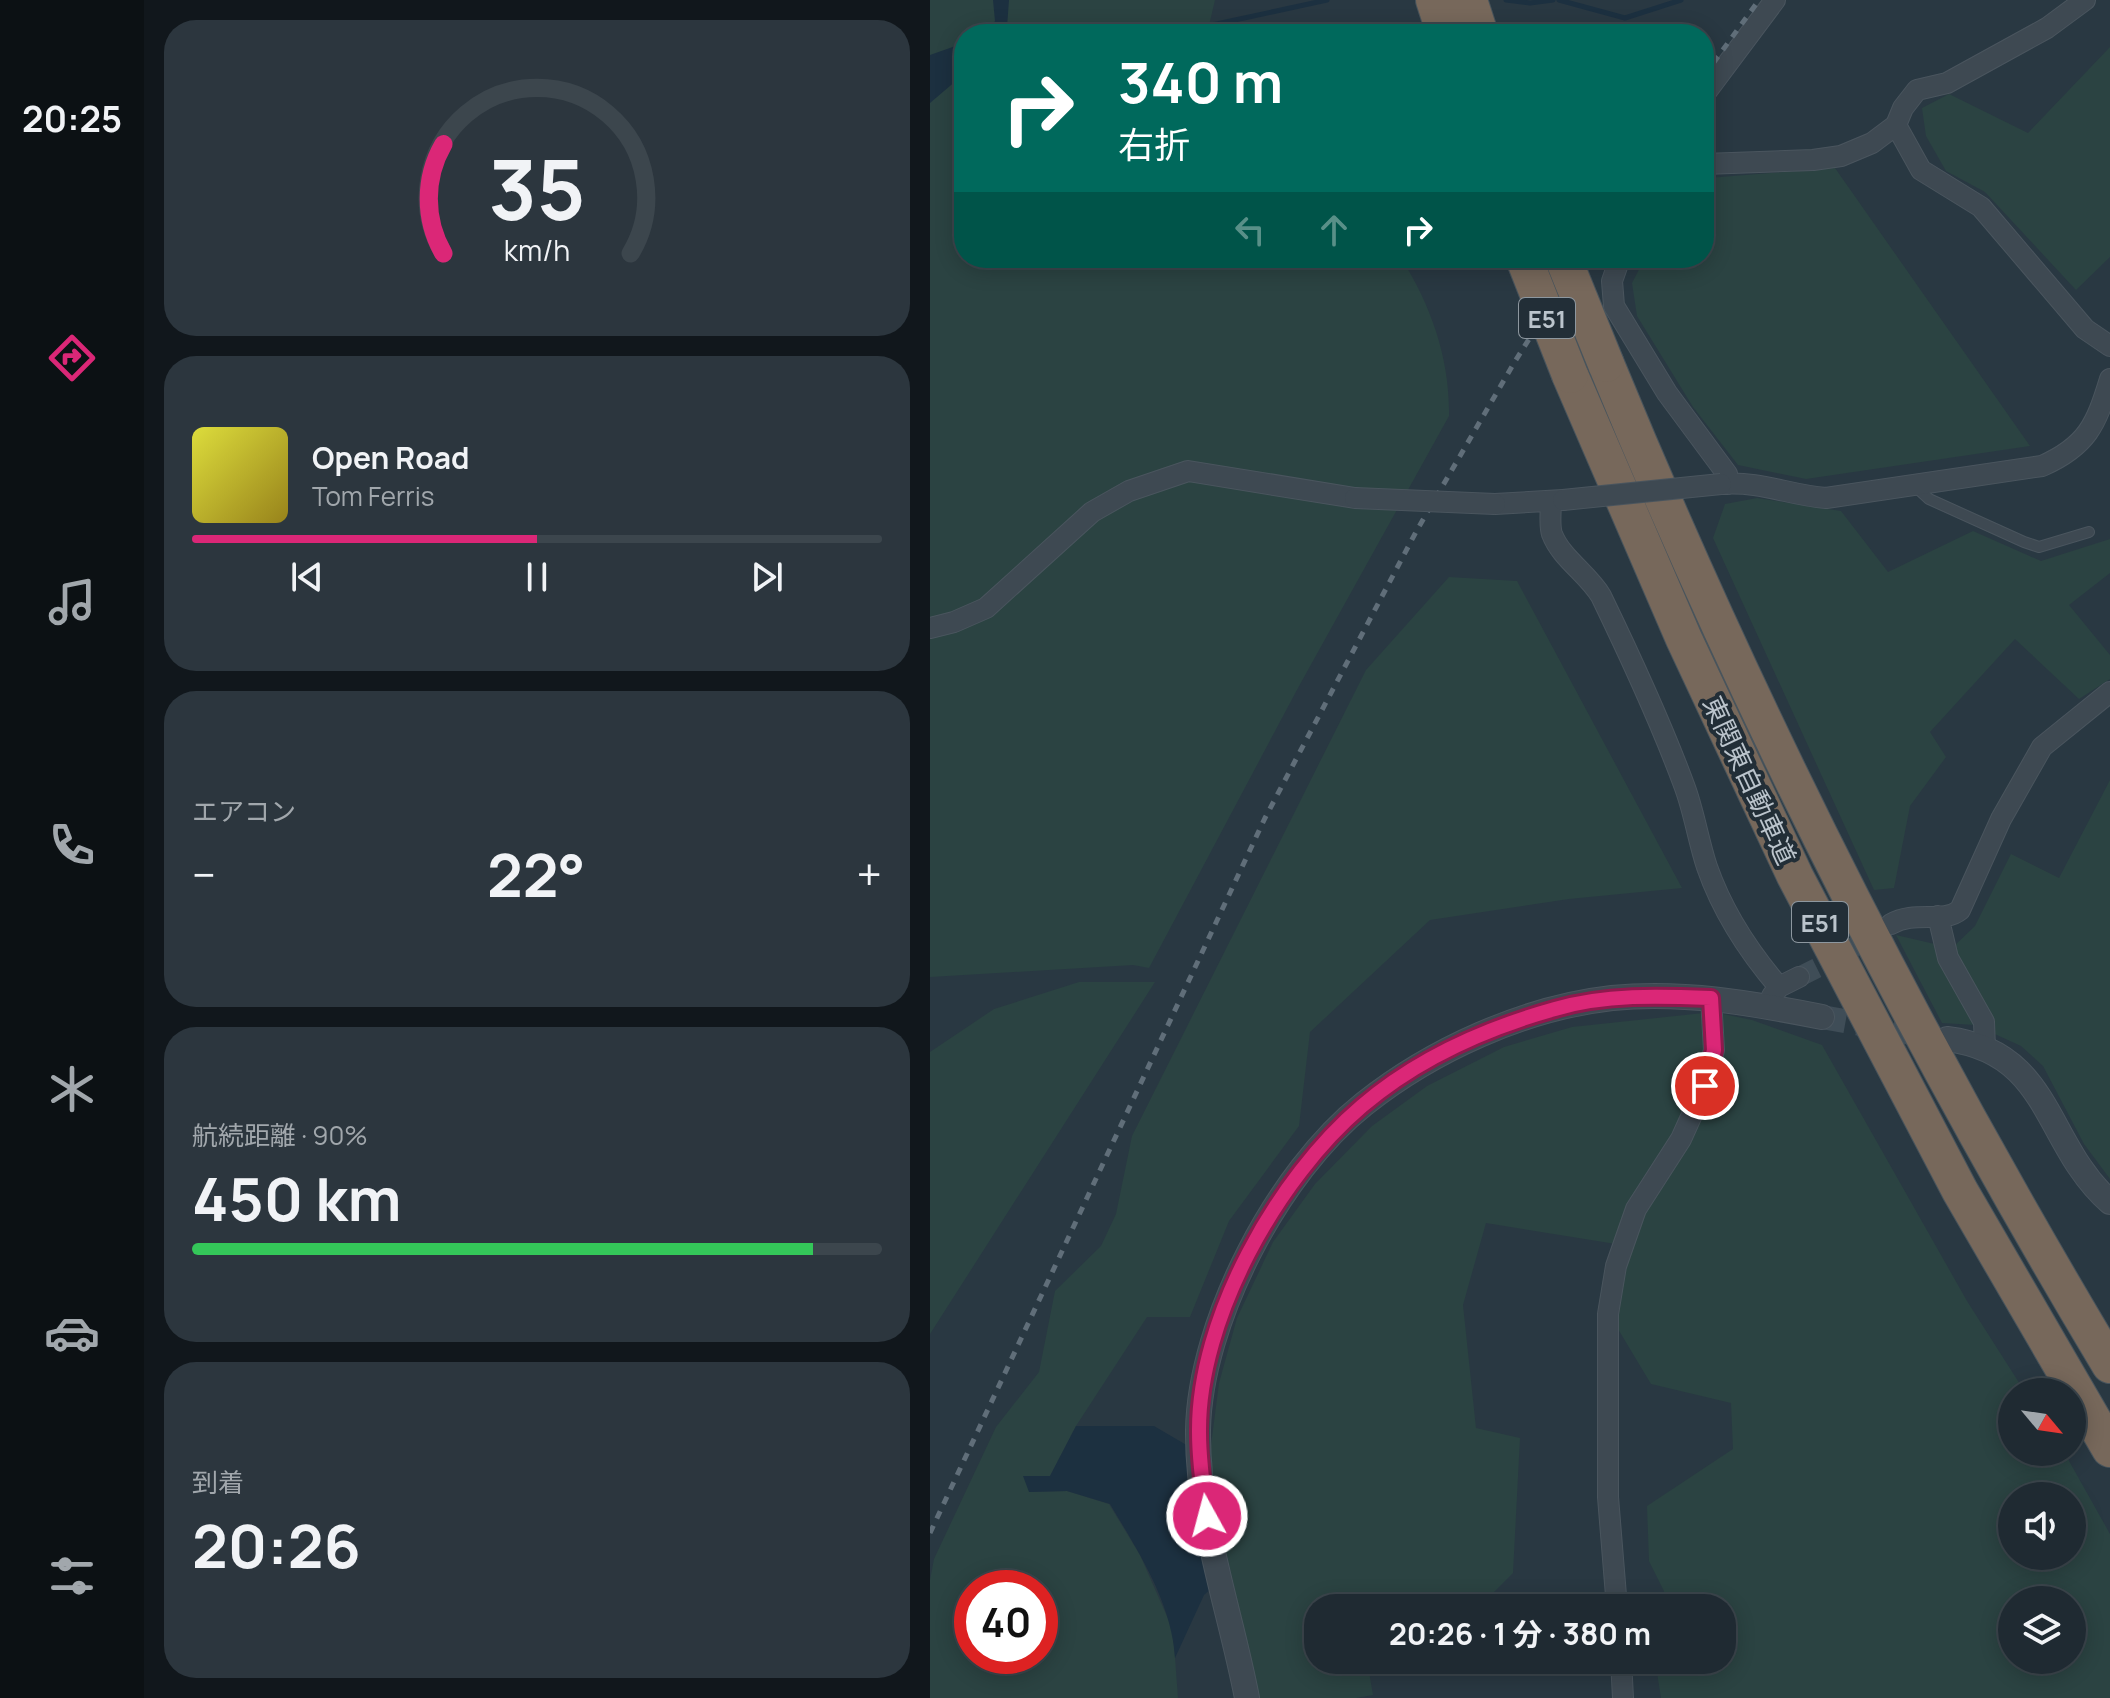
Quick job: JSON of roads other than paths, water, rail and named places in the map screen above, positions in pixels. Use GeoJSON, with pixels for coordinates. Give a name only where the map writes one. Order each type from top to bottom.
{"type":"FeatureCollection","features":[{"type":"Feature","properties":{"kind":"highway"},"geometry":{"type":"LineString","coordinates":[[1434,0],[1442,24]]}},
{"type":"Feature","properties":{"kind":"highway"},"geometry":{"type":"LineString","coordinates":[[1469,0],[1477,24]]}},
{"type":"Feature","properties":{"kind":"highway","name":"東関東自動車道"},"geometry":{"type":"LineString","coordinates":[[1527,268],[1684,639],[1795,876],[1986,1237],[2110,1449]]}},
{"type":"Feature","properties":{"kind":"highway","name":"東関東自動車道"},"geometry":{"type":"LineString","coordinates":[[1567,268],[1706,599],[1881,958],[1959,1105],[2110,1365]]}},
{"type":"Feature","properties":{"kind":"highway"},"geometry":{"type":"LineString","coordinates":[[2062,1286],[2110,1356]]}},
{"type":"Feature","properties":{"kind":"street"},"geometry":{"type":"LineString","coordinates":[[1714,82],[1775,0]]}},
{"type":"Feature","properties":{"kind":"street"},"geometry":{"type":"LineString","coordinates":[[1714,163],[1841,156],[1872,143],[1896,125],[1903,108],[1917,90],[1947,83],[2047,28],[2085,0]]}},
{"type":"Feature","properties":{"kind":"street"},"geometry":{"type":"LineString","coordinates":[[1896,125],[1921,170],[1981,207],[2085,329],[2110,346]]}},
{"type":"Feature","properties":{"kind":"street"},"geometry":{"type":"LineString","coordinates":[[1617,268],[1612,281],[1614,306],[1667,393],[1727,474],[1725,484]]}},
{"type":"Feature","properties":{"kind":"street"},"geometry":{"type":"LineString","coordinates":[[930,628],[954,622],[986,608],[1092,512],[1129,491],[1188,471],[1355,498],[1495,504],[1745,483],[1773,486],[1796,496],[1826,498],[2042,466],[2065,455],[2085,436],[2101,412],[2110,379]]}},
{"type":"Feature","properties":{"kind":"street"},"geometry":{"type":"LineString","coordinates":[[1557,501],[1552,533],[1567,556],[1592,580],[1601,596],[1665,735],[1686,790],[1716,890],[1772,996]]}},
{"type":"Feature","properties":{"kind":"street"},"geometry":{"type":"LineString","coordinates":[[1891,924],[1904,917],[1952,916],[1960,910],[2001,819],[2042,747],[2110,692]]}},
{"type":"Feature","properties":{"kind":"street"},"geometry":{"type":"LineString","coordinates":[[1938,916],[1948,958],[1984,1022],[1985,1048]]}},
{"type":"Feature","properties":{"kind":"street"},"geometry":{"type":"LineString","coordinates":[[1772,996],[1799,977]]}},
{"type":"Feature","properties":{"kind":"street"},"geometry":{"type":"LineString","coordinates":[[1247,1698],[1211,1543],[1198,1430],[1215,1331],[1240,1269],[1265,1224],[1322,1146],[1362,1105],[1434,1056],[1557,1008],[1611,998],[1772,996],[1822,1017]]}},
{"type":"Feature","properties":{"kind":"street"},"geometry":{"type":"LineString","coordinates":[[1616,1594],[1608,1497],[1608,1314],[1616,1266],[1636,1209],[1681,1139],[1705,1086],[1714,1050],[1711,998]]}},
{"type":"Feature","properties":{"kind":"street"},"geometry":{"type":"LineString","coordinates":[[1947,1039],[1985,1048],[2022,1072],[2076,1163],[2110,1202]]}},
{"type":"Feature","properties":{"kind":"street"},"geometry":{"type":"LineString","coordinates":[[1622,1674],[1623,1698]]}},
{"type":"Feature","properties":{"kind":"lane"},"geometry":{"type":"LineString","coordinates":[[1915,486],[1929,499],[2039,547],[2089,532]]}},
{"type":"Feature","properties":{"kind":"water"},"geometry":{"type":"Polygon","coordinates":[[[993,0],[1009,0],[1007,24],[993,24],[993,0]]]}},
{"type":"Feature","properties":{"kind":"water"},"geometry":{"type":"Polygon","coordinates":[[[954,47],[954,83],[930,103],[930,55],[954,47]]]}},
{"type":"Feature","properties":{"kind":"water"},"geometry":{"type":"Polygon","coordinates":[[[1076,1426],[1154,1426],[1195,1450],[1213,1587],[1204,1595],[1175,1658],[1168,1617],[1152,1578],[1110,1504],[1067,1491],[1029,1492],[1023,1476],[1050,1476],[1076,1426]]]}},
{"type":"Feature","properties":{"kind":"waterway"},"geometry":{"type":"LineString","coordinates":[[1216,24],[1327,0]]}},
{"type":"Feature","properties":{"kind":"waterway"},"geometry":{"type":"LineString","coordinates":[[1506,0],[1530,3],[1553,0]]}},
{"type":"Feature","properties":{"kind":"waterway"},"geometry":{"type":"LineString","coordinates":[[1559,0],[1625,18],[1681,0]]}},
{"type":"Feature","properties":{"kind":"tunnel"},"geometry":{"type":"LineString","coordinates":[[1799,977],[1879,932]]}},
{"type":"Feature","properties":{"kind":"tunnel"},"geometry":{"type":"LineString","coordinates":[[1822,1017],[1933,1037]]}},
{"type":"Feature","properties":{"kind":"railway"},"geometry":{"type":"LineString","coordinates":[[1714,62],[1759,0]]}},
{"type":"Feature","properties":{"kind":"railway"},"geometry":{"type":"LineString","coordinates":[[930,1533],[1265,818],[1417,530],[1514,363],[1574,268]]}}]}
